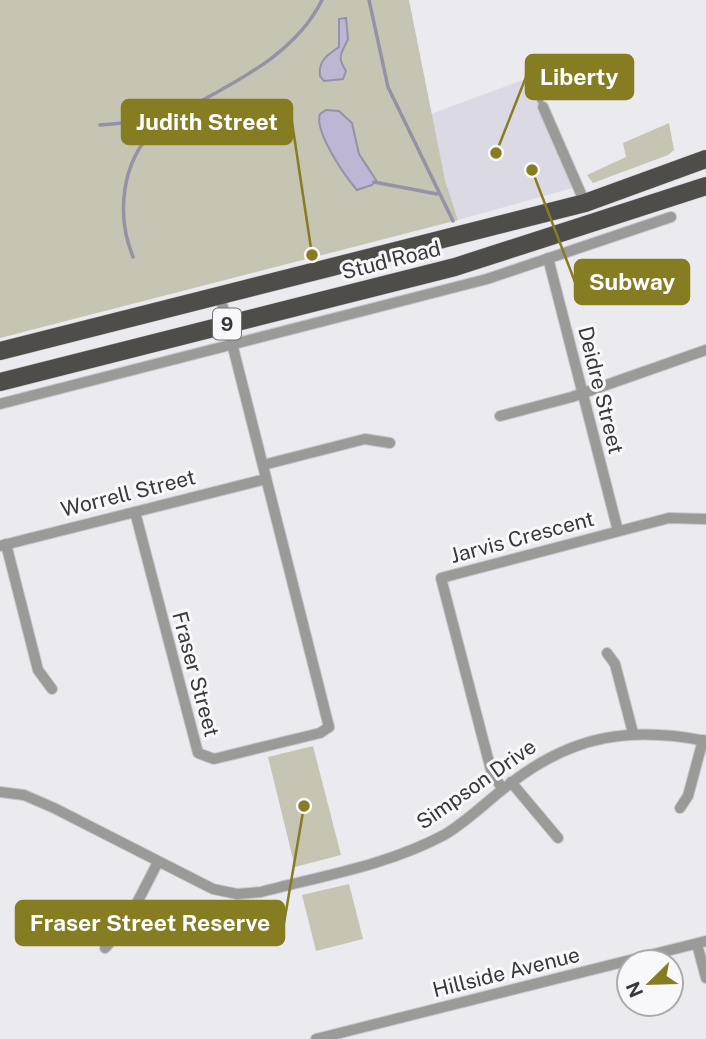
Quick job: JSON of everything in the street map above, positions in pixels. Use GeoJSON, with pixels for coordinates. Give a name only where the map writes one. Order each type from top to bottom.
{"type":"FeatureCollection","features":[{"type":"Feature","properties":{"kind":"highway","name":"Stud Road"},"geometry":{"type":"LineString","coordinates":[[0,351],[585,203],[706,159]]}},
{"type":"Feature","properties":{"kind":"highway","name":"Stud Road"},"geometry":{"type":"LineString","coordinates":[[0,382],[455,267],[706,186]]}},
{"type":"Feature","properties":{"kind":"street"},"geometry":{"type":"LineString","coordinates":[[542,107],[585,203]]}},
{"type":"Feature","properties":{"kind":"street","name":"Stud Road"},"geometry":{"type":"LineString","coordinates":[[2,402],[487,279],[671,216]]}},
{"type":"Feature","properties":{"kind":"street","name":"Deidre Street"},"geometry":{"type":"LineString","coordinates":[[548,258],[618,531]]}},
{"type":"Feature","properties":{"kind":"street"},"geometry":{"type":"LineString","coordinates":[[220,296],[329,727],[341,732]]}},
{"type":"Feature","properties":{"kind":"street"},"geometry":{"type":"LineString","coordinates":[[500,416],[581,393],[706,350]]}},
{"type":"Feature","properties":{"kind":"street"},"geometry":{"type":"LineString","coordinates":[[263,465],[365,439],[390,443]]}},
{"type":"Feature","properties":{"kind":"street","name":"Worrell Street"},"geometry":{"type":"LineString","coordinates":[[3,545],[266,478]]}},
{"type":"Feature","properties":{"kind":"street","name":"Fraser Street"},"geometry":{"type":"LineString","coordinates":[[135,512],[198,753],[214,759],[320,733],[329,727]]}},
{"type":"Feature","properties":{"kind":"street","name":"Jarvis Crescent"},"geometry":{"type":"LineString","coordinates":[[507,786],[492,774],[441,578],[669,518],[706,519]]}},
{"type":"Feature","properties":{"kind":"street"},"geometry":{"type":"LineString","coordinates":[[3,545],[38,670],[52,689]]}},
{"type":"Feature","properties":{"kind":"street"},"geometry":{"type":"LineString","coordinates":[[607,653],[615,664],[633,733]]}},
{"type":"Feature","properties":{"kind":"street","name":"Simpson Drive"},"geometry":{"type":"LineString","coordinates":[[0,792],[24,795],[213,888],[237,894],[261,892],[402,855],[446,834],[556,752],[590,740],[633,733],[705,741]]}},
{"type":"Feature","properties":{"kind":"street"},"geometry":{"type":"LineString","coordinates":[[680,808],[688,796],[705,741]]}},
{"type":"Feature","properties":{"kind":"street"},"geometry":{"type":"LineString","coordinates":[[507,786],[558,838]]}},
{"type":"Feature","properties":{"kind":"street"},"geometry":{"type":"LineString","coordinates":[[105,948],[126,924],[158,862]]}},
{"type":"Feature","properties":{"kind":"street"},"geometry":{"type":"LineString","coordinates":[[701,942],[706,978]]}},
{"type":"Feature","properties":{"kind":"street","name":"Hillside Avenue"},"geometry":{"type":"LineString","coordinates":[[316,1039],[349,1035],[701,942]]}},
{"type":"Feature","properties":{"kind":"lane"},"geometry":{"type":"LineString","coordinates":[[542,107],[528,75],[559,63]]}},
{"type":"Feature","properties":{"kind":"shaded area"},"geometry":{"type":"Polygon","coordinates":[[[0,0],[409,0],[445,180],[458,220],[0,338],[0,0]]]}},
{"type":"Feature","properties":{"kind":"shaded area"},"geometry":{"type":"Polygon","coordinates":[[[346,18],[348,39],[341,58],[346,71],[343,79],[324,81],[320,76],[320,66],[327,56],[339,47],[339,19],[346,18]]]}},
{"type":"Feature","properties":{"kind":"shaded area"},"geometry":{"type":"Polygon","coordinates":[[[531,77],[580,186],[458,220],[445,180],[431,114],[531,77]]]}},
{"type":"Feature","properties":{"kind":"shaded area"},"geometry":{"type":"Polygon","coordinates":[[[326,110],[339,111],[352,123],[359,154],[376,180],[372,185],[357,190],[338,164],[319,122],[320,114],[326,110]]]}},
{"type":"Feature","properties":{"kind":"shaded area"},"geometry":{"type":"Polygon","coordinates":[[[669,123],[674,150],[668,155],[593,183],[587,175],[626,157],[623,143],[669,123]]]}},
{"type":"Feature","properties":{"kind":"shaded area"},"geometry":{"type":"Polygon","coordinates":[[[313,746],[341,855],[295,867],[268,757],[313,746]]]}},
{"type":"Feature","properties":{"kind":"shaded area"},"geometry":{"type":"Polygon","coordinates":[[[349,884],[363,939],[316,951],[302,895],[349,884]]]}},
{"type":"Feature","properties":{"kind":"waterway"},"geometry":{"type":"LineString","coordinates":[[133,257],[124,224],[125,190],[135,157],[144,142],[155,129],[177,113],[236,82],[270,60],[299,33],[322,0]]}},
{"type":"Feature","properties":{"kind":"waterway"},"geometry":{"type":"LineString","coordinates":[[369,0],[388,87],[453,221]]}},
{"type":"Feature","properties":{"kind":"waterway"},"geometry":{"type":"LineString","coordinates":[[100,125],[168,119]]}},
{"type":"Feature","properties":{"kind":"waterway"},"geometry":{"type":"LineString","coordinates":[[374,182],[437,194]]}},
{"type":"Feature","properties":{"kind":"place","name":"Liberty"},"geometry":{"type":"Point","coordinates":[496,153]}},
{"type":"Feature","properties":{"kind":"place","name":"Subway"},"geometry":{"type":"Point","coordinates":[532,170]}},
{"type":"Feature","properties":{"kind":"place","name":"Judith Street"},"geometry":{"type":"Point","coordinates":[312,255]}},
{"type":"Feature","properties":{"kind":"place","name":"Fraser Street Reserve"},"geometry":{"type":"Point","coordinates":[304,806]}}]}
